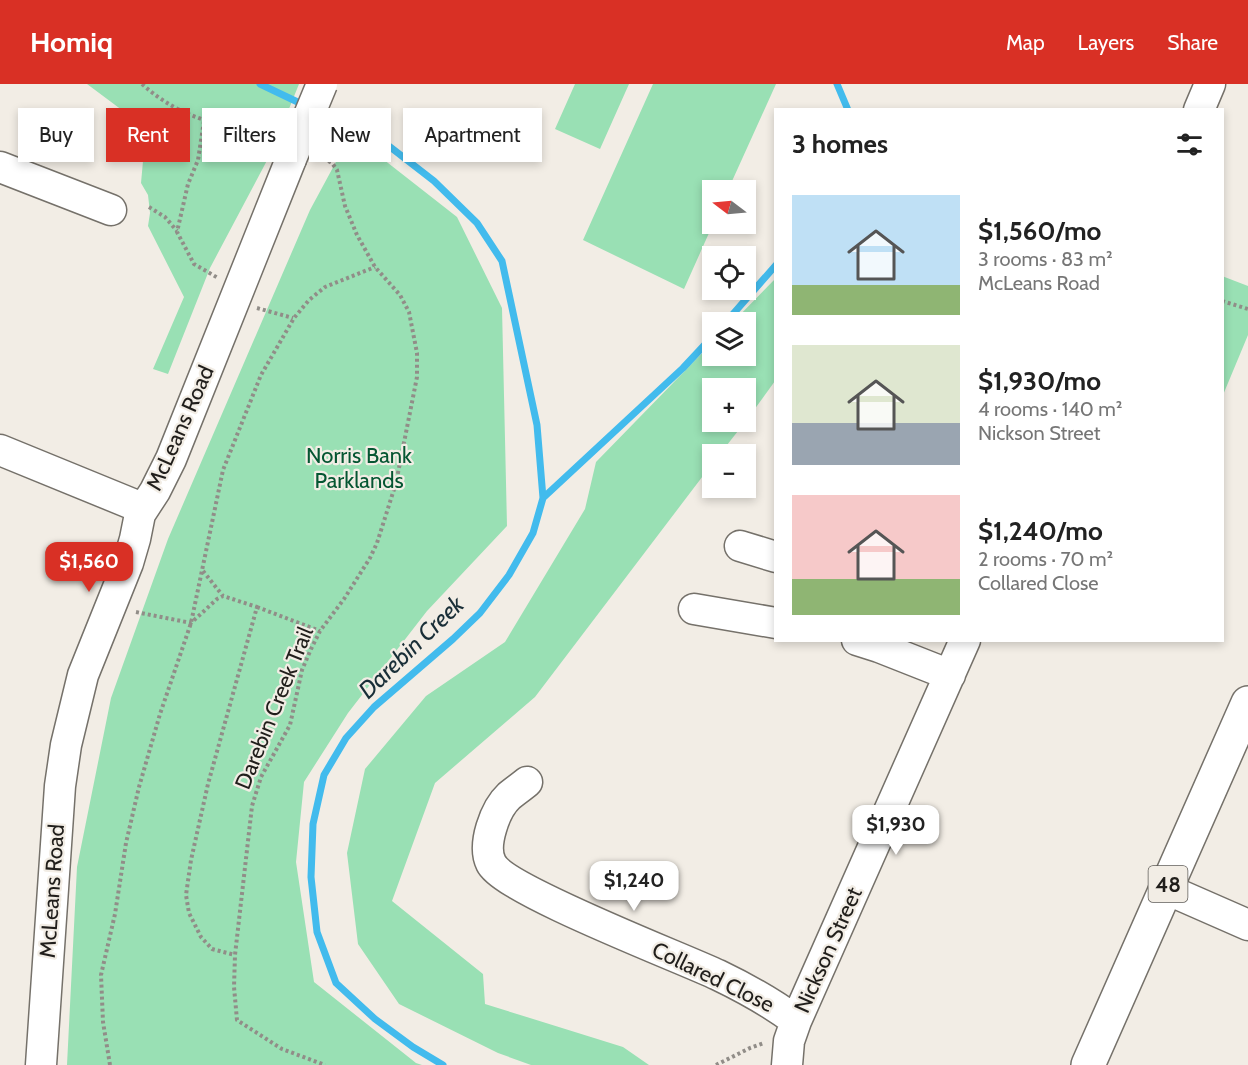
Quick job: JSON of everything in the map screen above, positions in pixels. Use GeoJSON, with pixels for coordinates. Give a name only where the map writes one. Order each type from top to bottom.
{"type":"FeatureCollection","features":[{"type":"Feature","properties":{"kind":"main road","name":"48"},"geometry":{"type":"LineString","coordinates":[[1088,1065],[1248,704]]}},
{"type":"Feature","properties":{"kind":"street","name":"McLeans Road"},"geometry":{"type":"LineString","coordinates":[[297,146],[322,84]]}},
{"type":"Feature","properties":{"kind":"street","name":"McLeans Road"},"geometry":{"type":"LineString","coordinates":[[41,1065],[56,832],[63,765],[83,675],[128,563],[142,508],[155,491],[171,459],[291,162]]}},
{"type":"Feature","properties":{"kind":"street"},"geometry":{"type":"LineString","coordinates":[[0,166],[111,210]]}},
{"type":"Feature","properties":{"kind":"street"},"geometry":{"type":"LineString","coordinates":[[0,450],[142,508]]}},
{"type":"Feature","properties":{"kind":"street"},"geometry":{"type":"LineString","coordinates":[[740,546],[774,556]]}},
{"type":"Feature","properties":{"kind":"street"},"geometry":{"type":"LineString","coordinates":[[694,609],[774,623]]}},
{"type":"Feature","properties":{"kind":"street"},"geometry":{"type":"LineString","coordinates":[[863,642],[879,647],[957,658]]}},
{"type":"Feature","properties":{"kind":"street"},"geometry":{"type":"LineString","coordinates":[[923,642],[957,658]]}},
{"type":"Feature","properties":{"kind":"street","name":"Nickson Street"},"geometry":{"type":"LineString","coordinates":[[791,1042],[957,658]]}},
{"type":"Feature","properties":{"kind":"street","name":"Collared Close"},"geometry":{"type":"LineString","coordinates":[[527,782],[507,797],[492,827],[488,845],[491,863],[502,876],[534,894],[718,975],[778,1008],[791,1042]]}},
{"type":"Feature","properties":{"kind":"street"},"geometry":{"type":"LineString","coordinates":[[1166,889],[1248,925]]}},
{"type":"Feature","properties":{"kind":"path","name":"Darebin Creek Trail"},"geometry":{"type":"LineString","coordinates":[[142,84],[156,97],[182,113],[202,120]]}},
{"type":"Feature","properties":{"kind":"path"},"geometry":{"type":"LineString","coordinates":[[177,232],[188,184],[198,160],[202,134]]}},
{"type":"Feature","properties":{"kind":"path","name":"Darebin Creek Trail"},"geometry":{"type":"LineString","coordinates":[[297,152],[332,162],[337,170],[345,206],[357,236],[375,267],[400,295],[409,312],[417,353],[417,377],[396,483],[377,543],[344,599],[320,631],[302,670],[290,725],[261,777],[252,806],[234,955],[237,1020],[282,1049],[325,1065]]}},
{"type":"Feature","properties":{"kind":"path"},"geometry":{"type":"LineString","coordinates":[[148,207],[165,217],[177,232],[194,264],[239,288],[255,293],[250,306],[294,318]]}},
{"type":"Feature","properties":{"kind":"path"},"geometry":{"type":"LineString","coordinates":[[110,1065],[102,1023],[101,975],[115,914],[126,843],[160,714],[191,622],[223,470],[261,375],[294,318],[309,300],[325,287],[375,267]]}},
{"type":"Feature","properties":{"kind":"path"},"geometry":{"type":"LineString","coordinates":[[1224,302],[1248,309]]}},
{"type":"Feature","properties":{"kind":"path"},"geometry":{"type":"LineString","coordinates":[[202,571],[223,596],[320,631]]}},
{"type":"Feature","properties":{"kind":"path"},"geometry":{"type":"LineString","coordinates":[[191,622],[223,596]]}},
{"type":"Feature","properties":{"kind":"path"},"geometry":{"type":"LineString","coordinates":[[110,606],[191,622]]}},
{"type":"Feature","properties":{"kind":"path"},"geometry":{"type":"LineString","coordinates":[[234,955],[212,949],[201,937],[189,913],[186,895],[191,860],[208,784],[256,607]]}},
{"type":"Feature","properties":{"kind":"path"},"geometry":{"type":"LineString","coordinates":[[716,1065],[763,1043],[791,1042]]}},
{"type":"Feature","properties":{"kind":"green space"},"geometry":{"type":"Polygon","coordinates":[[[87,84],[299,84],[289,108],[202,108],[202,162],[266,162],[210,268],[168,374],[153,369],[184,297],[148,226],[150,213],[148,195],[141,183],[143,162],[190,162],[190,108],[119,108],[87,84]]]}},
{"type":"Feature","properties":{"kind":"green space"},"geometry":{"type":"Polygon","coordinates":[[[575,84],[629,84],[600,149],[555,129],[575,84]]]}},
{"type":"Feature","properties":{"kind":"green space"},"geometry":{"type":"Polygon","coordinates":[[[653,84],[776,84],[733,180],[702,180],[702,234],[709,234],[684,289],[583,240],[653,84]]]}},
{"type":"Feature","properties":{"kind":"green space","name":"Norris Bank Parklands"},"geometry":{"type":"Polygon","coordinates":[[[336,162],[387,162],[457,217],[502,308],[507,526],[427,611],[348,713],[304,782],[296,862],[314,982],[416,1063],[422,1065],[67,1065],[77,867],[111,698],[168,539],[310,210],[336,162]]]}},
{"type":"Feature","properties":{"kind":"green space"},"geometry":{"type":"Polygon","coordinates":[[[1224,277],[1248,286],[1248,335],[1224,393],[1224,277]]]}},
{"type":"Feature","properties":{"kind":"green space"},"geometry":{"type":"Polygon","coordinates":[[[774,280],[774,382],[756,407],[756,378],[702,378],[702,432],[737,432],[728,444],[702,444],[702,477],[535,697],[435,783],[392,901],[483,974],[485,1004],[623,1047],[649,1065],[531,1065],[498,1053],[399,1004],[358,944],[347,853],[365,769],[426,696],[505,642],[585,509],[596,462],[702,353],[702,366],[756,366],[756,312],[743,312],[774,280]]]}},
{"type":"Feature","properties":{"kind":"waterway","name":"Darebin Creek"},"geometry":{"type":"LineString","coordinates":[[260,84],[306,106]]}},
{"type":"Feature","properties":{"kind":"waterway"},"geometry":{"type":"LineString","coordinates":[[837,84],[847,108]]}},
{"type":"Feature","properties":{"kind":"waterway","name":"Darebin Creek"},"geometry":{"type":"LineString","coordinates":[[391,148],[434,181],[477,223],[502,261],[537,425],[543,498],[533,533],[509,575],[480,613],[374,707],[346,738],[324,775],[313,824],[311,877],[317,932],[336,983],[375,1019],[413,1047],[443,1065]]}},
{"type":"Feature","properties":{"kind":"waterway"},"geometry":{"type":"LineString","coordinates":[[735,312],[774,267]]}},
{"type":"Feature","properties":{"kind":"waterway"},"geometry":{"type":"LineString","coordinates":[[543,498],[702,348]]}}]}
